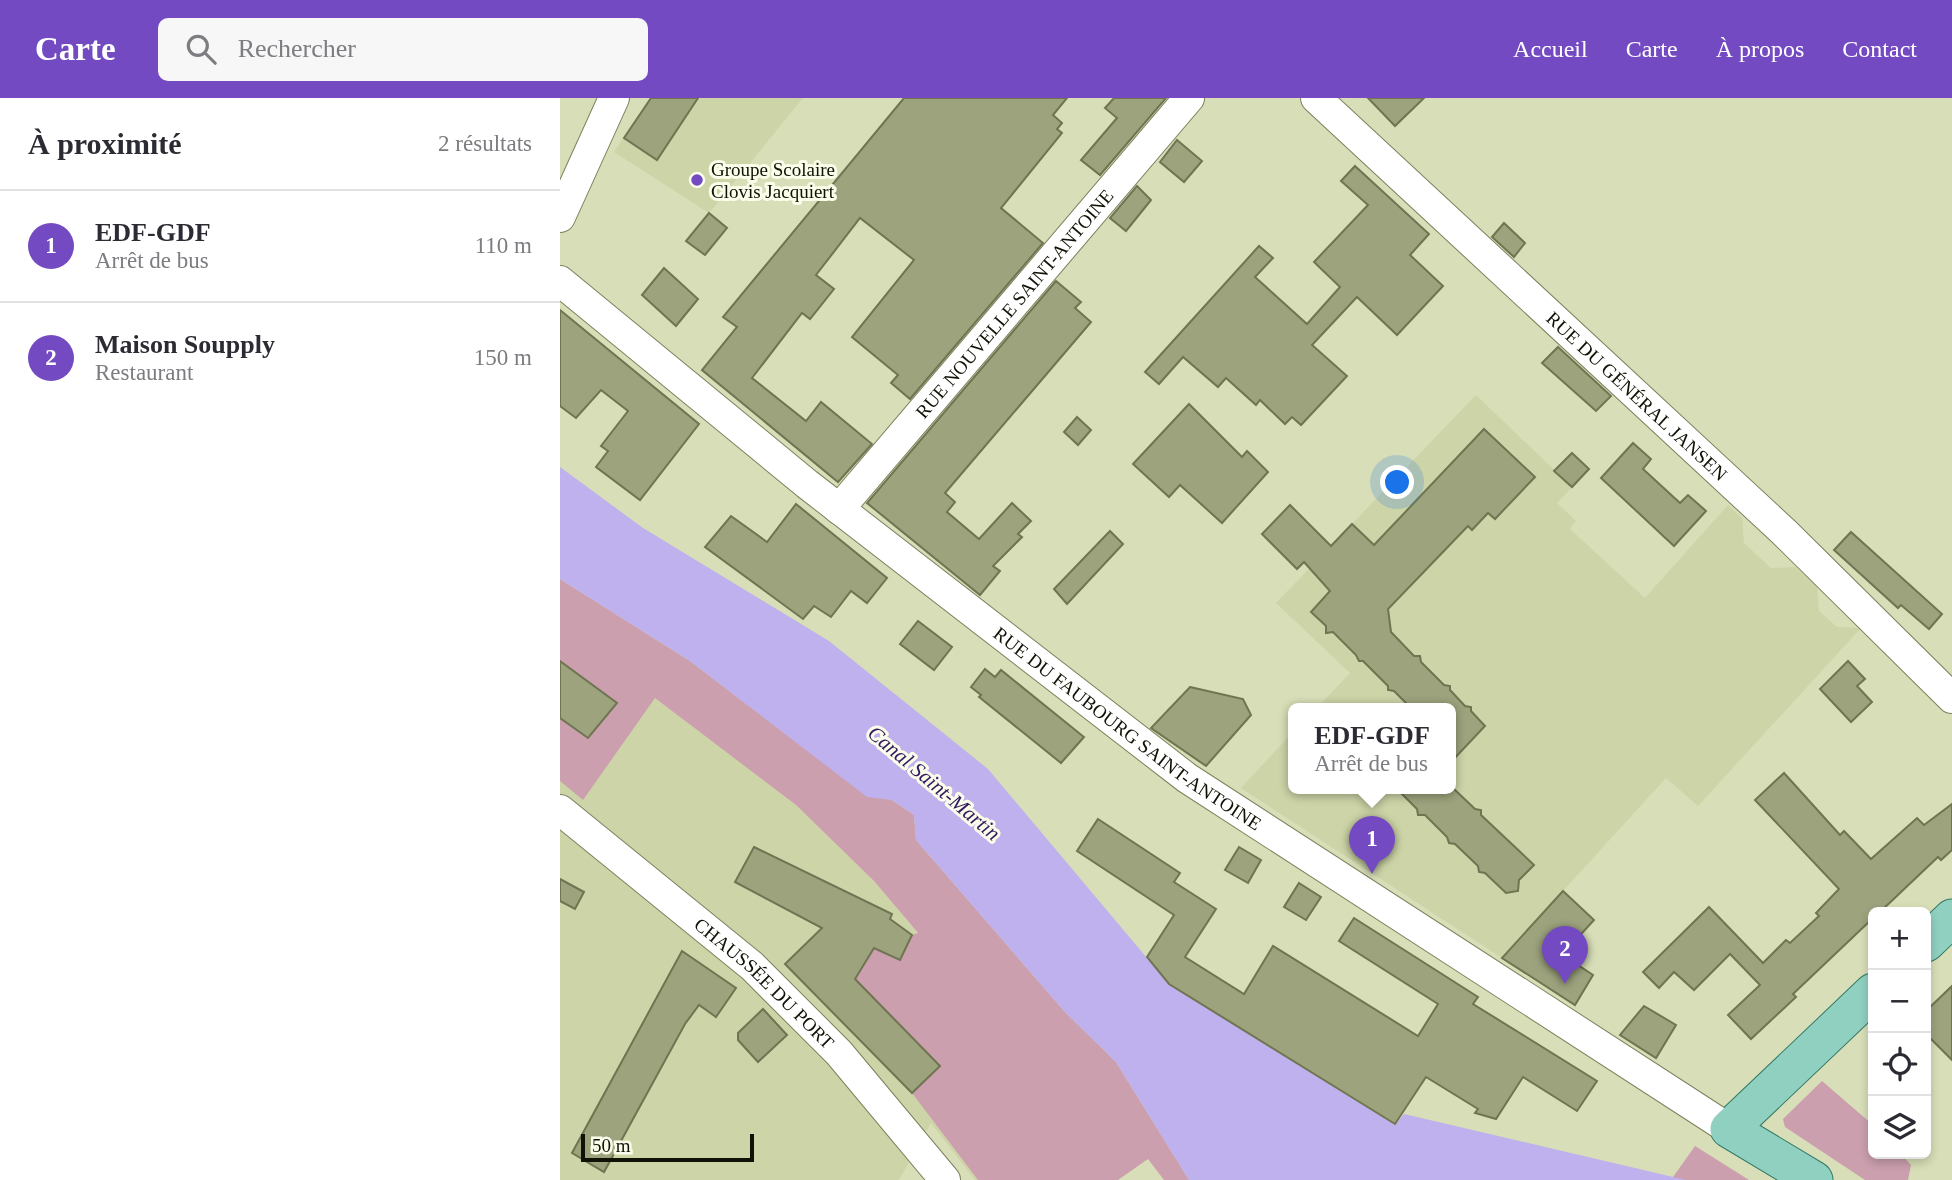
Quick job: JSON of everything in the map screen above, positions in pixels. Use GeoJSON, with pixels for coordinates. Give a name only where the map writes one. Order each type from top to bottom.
{"type":"FeatureCollection","features":[{"type":"Feature","properties":{"kind":"main road"},"geometry":{"type":"LineString","coordinates":[[1931,938],[1952,918]]}},
{"type":"Feature","properties":{"kind":"main road"},"geometry":{"type":"LineString","coordinates":[[1814,1180],[1729,1129],[1868,997]]}},
{"type":"Feature","properties":{"kind":"street"},"geometry":{"type":"LineString","coordinates":[[560,217],[614,98]]}},
{"type":"Feature","properties":{"kind":"street","name":"RUE NOUVELLE SAINT-ANTOINE"},"geometry":{"type":"LineString","coordinates":[[839,509],[1189,98]]}},
{"type":"Feature","properties":{"kind":"street","name":"RUE DU GÉNÉRAL JANSEN"},"geometry":{"type":"LineString","coordinates":[[1316,98],[1784,532],[1952,698]]}},
{"type":"Feature","properties":{"kind":"street","name":"RUE DU FAUBOURG SAINT-ANTOINE"},"geometry":{"type":"LineString","coordinates":[[560,281],[839,509],[1186,778],[1729,1129]]}},
{"type":"Feature","properties":{"kind":"street","name":"CHAUSSÉE DU PORT"},"geometry":{"type":"LineString","coordinates":[[560,810],[752,966],[839,1053],[945,1180]]}},
{"type":"Feature","properties":{"kind":"shaded area","name":"Groupe Scolaire Clovis Jacquiert"},"geometry":{"type":"Polygon","coordinates":[[[651,98],[803,98],[709,213],[614,152],[651,98]]]}},
{"type":"Feature","properties":{"kind":"shaded area"},"geometry":{"type":"Polygon","coordinates":[[[1476,395],[1572,487],[1557,503],[1576,521],[1570,529],[1645,598],[1728,505],[1742,518],[1744,543],[1771,568],[1795,567],[1817,587],[1819,611],[1837,627],[1861,628],[1698,806],[1666,778],[1502,958],[1241,788],[1288,737],[1288,794],[1456,794],[1456,703],[1322,703],[1350,673],[1276,603],[1476,395]]]}},
{"type":"Feature","properties":{"kind":"shaded area"},"geometry":{"type":"Polygon","coordinates":[[[560,579],[690,661],[867,796],[892,800],[914,815],[916,840],[1065,1012],[1116,1062],[1189,1180],[1164,1180],[1148,1159],[1118,1180],[978,1180],[912,1093],[939,1066],[855,979],[874,948],[900,960],[912,935],[918,933],[874,881],[796,805],[655,698],[583,800],[560,781],[560,579]]]}},
{"type":"Feature","properties":{"kind":"shaded area"},"geometry":{"type":"Polygon","coordinates":[[[560,625],[796,805],[874,881],[918,934],[1105,1180],[975,1180],[931,1123],[899,1180],[560,1180],[560,625]]]}},
{"type":"Feature","properties":{"kind":"shaded area"},"geometry":{"type":"Polygon","coordinates":[[[1822,1081],[1868,1121],[1868,1159],[1906,1159],[1911,1165],[1908,1180],[1865,1180],[1785,1127],[1783,1119],[1822,1081]]]}},
{"type":"Feature","properties":{"kind":"shaded area"},"geometry":{"type":"Polygon","coordinates":[[[1695,1146],[1749,1180],[1671,1180],[1695,1146]]]}},
{"type":"Feature","properties":{"kind":"water","name":"Canal Saint-Martin"},"geometry":{"type":"Polygon","coordinates":[[[560,467],[643,528],[829,641],[988,769],[1168,983],[1183,993],[1395,1125],[1404,1114],[1686,1180],[1189,1180],[1116,1062],[1065,1012],[916,840],[914,815],[892,800],[867,797],[690,661],[560,579],[560,467]]]}},
{"type":"Feature","properties":{"kind":"building"},"geometry":{"type":"Polygon","coordinates":[[[651,98],[698,98],[657,160],[624,138],[651,98]]]}},
{"type":"Feature","properties":{"kind":"building"},"geometry":{"type":"Polygon","coordinates":[[[904,98],[1067,98],[1053,115],[1062,123],[1057,129],[1062,133],[1001,208],[1043,243],[910,399],[891,383],[898,375],[852,337],[914,260],[860,218],[816,275],[834,289],[810,319],[802,313],[752,378],[806,421],[821,402],[872,444],[838,482],[702,370],[737,327],[723,317],[904,98]]]}},
{"type":"Feature","properties":{"kind":"building"},"geometry":{"type":"Polygon","coordinates":[[[1114,98],[1166,98],[1100,175],[1081,160],[1117,118],[1105,108],[1114,98]]]}},
{"type":"Feature","properties":{"kind":"building"},"geometry":{"type":"Polygon","coordinates":[[[1368,98],[1424,98],[1395,126],[1368,98]]]}},
{"type":"Feature","properties":{"kind":"building"},"geometry":{"type":"Polygon","coordinates":[[[1177,140],[1202,161],[1184,182],[1160,162],[1177,140]]]}},
{"type":"Feature","properties":{"kind":"building"},"geometry":{"type":"Polygon","coordinates":[[[1355,166],[1429,234],[1410,255],[1443,286],[1397,335],[1357,297],[1312,345],[1347,376],[1301,425],[1292,417],[1285,424],[1260,400],[1256,405],[1226,378],[1218,387],[1183,357],[1159,384],[1145,372],[1259,246],[1273,258],[1255,277],[1307,324],[1340,287],[1314,262],[1368,205],[1341,181],[1355,166]]]}},
{"type":"Feature","properties":{"kind":"building"},"geometry":{"type":"Polygon","coordinates":[[[1137,186],[1151,200],[1126,231],[1110,218],[1137,186]]]}},
{"type":"Feature","properties":{"kind":"building"},"geometry":{"type":"Polygon","coordinates":[[[709,213],[727,228],[705,255],[686,241],[709,213]]]}},
{"type":"Feature","properties":{"kind":"building"},"geometry":{"type":"Polygon","coordinates":[[[1504,223],[1525,243],[1514,257],[1492,237],[1504,223]]]}},
{"type":"Feature","properties":{"kind":"building"},"geometry":{"type":"Polygon","coordinates":[[[664,268],[698,299],[676,326],[642,295],[664,268]]]}},
{"type":"Feature","properties":{"kind":"building"},"geometry":{"type":"Polygon","coordinates":[[[1056,281],[1081,302],[1075,308],[1091,322],[945,493],[955,502],[947,512],[979,539],[1012,503],[1031,521],[1018,534],[1022,537],[993,566],[1000,571],[980,595],[867,503],[1056,281]]]}},
{"type":"Feature","properties":{"kind":"building"},"geometry":{"type":"Polygon","coordinates":[[[560,310],[699,424],[640,500],[596,467],[608,451],[601,446],[628,411],[601,390],[576,418],[560,406],[560,310]]]}},
{"type":"Feature","properties":{"kind":"building"},"geometry":{"type":"Polygon","coordinates":[[[1558,347],[1611,396],[1596,411],[1542,363],[1558,347]]]}},
{"type":"Feature","properties":{"kind":"building"},"geometry":{"type":"Polygon","coordinates":[[[1189,404],[1242,457],[1247,451],[1268,472],[1222,523],[1180,485],[1169,497],[1133,464],[1189,404]]]}},
{"type":"Feature","properties":{"kind":"building"},"geometry":{"type":"Polygon","coordinates":[[[1077,417],[1091,430],[1078,445],[1064,432],[1077,417]]]}},
{"type":"Feature","properties":{"kind":"building"},"geometry":{"type":"Polygon","coordinates":[[[1484,429],[1535,477],[1495,519],[1488,513],[1472,530],[1468,526],[1388,609],[1391,632],[1414,656],[1420,656],[1421,662],[1444,685],[1450,686],[1450,690],[1465,706],[1471,707],[1471,711],[1485,726],[1456,757],[1456,703],[1406,703],[1394,691],[1388,690],[1388,686],[1363,661],[1359,661],[1333,632],[1326,633],[1326,626],[1311,612],[1330,591],[1304,562],[1297,569],[1262,534],[1290,505],[1331,546],[1352,524],[1374,545],[1484,429]]]}},
{"type":"Feature","properties":{"kind":"building"},"geometry":{"type":"Polygon","coordinates":[[[1633,443],[1651,459],[1643,469],[1680,503],[1688,495],[1706,511],[1674,546],[1601,478],[1633,443]]]}},
{"type":"Feature","properties":{"kind":"building"},"geometry":{"type":"Polygon","coordinates":[[[1572,453],[1589,469],[1572,487],[1554,471],[1572,453]]]}},
{"type":"Feature","properties":{"kind":"building"},"geometry":{"type":"Polygon","coordinates":[[[796,504],[887,578],[867,603],[851,591],[831,617],[814,606],[803,619],[705,547],[731,516],[767,542],[796,504]]]}},
{"type":"Feature","properties":{"kind":"building"},"geometry":{"type":"Polygon","coordinates":[[[1110,531],[1123,544],[1067,604],[1054,589],[1110,531]]]}},
{"type":"Feature","properties":{"kind":"building"},"geometry":{"type":"Polygon","coordinates":[[[1851,532],[1942,614],[1929,629],[1901,605],[1898,608],[1834,550],[1851,532]]]}},
{"type":"Feature","properties":{"kind":"building"},"geometry":{"type":"Polygon","coordinates":[[[918,621],[952,647],[934,670],[900,644],[918,621]]]}},
{"type":"Feature","properties":{"kind":"building"},"geometry":{"type":"Polygon","coordinates":[[[560,661],[617,703],[588,738],[560,718],[560,661]]]}},
{"type":"Feature","properties":{"kind":"building"},"geometry":{"type":"Polygon","coordinates":[[[1848,661],[1865,679],[1857,686],[1872,702],[1851,722],[1820,689],[1848,661]]]}},
{"type":"Feature","properties":{"kind":"building"},"geometry":{"type":"Polygon","coordinates":[[[985,669],[995,677],[1001,670],[1084,737],[1061,763],[979,697],[981,695],[971,687],[985,669]]]}},
{"type":"Feature","properties":{"kind":"building"},"geometry":{"type":"Polygon","coordinates":[[[1190,687],[1243,699],[1251,715],[1206,766],[1151,728],[1190,687]]]}},
{"type":"Feature","properties":{"kind":"building"},"geometry":{"type":"Polygon","coordinates":[[[1784,773],[1840,835],[1844,831],[1871,859],[1917,818],[1924,825],[1952,804],[1952,850],[1941,860],[1938,857],[1885,907],[1868,907],[1868,923],[1793,994],[1796,997],[1751,1039],[1728,1015],[1760,985],[1730,954],[1694,990],[1674,972],[1659,988],[1643,972],[1709,907],[1763,963],[1786,940],[1790,943],[1819,916],[1816,913],[1839,889],[1755,800],[1784,773]]]}},
{"type":"Feature","properties":{"kind":"building"},"geometry":{"type":"Polygon","coordinates":[[[1456,791],[1475,809],[1481,810],[1481,815],[1534,865],[1519,880],[1518,891],[1506,893],[1485,873],[1479,872],[1478,866],[1455,844],[1449,843],[1447,837],[1425,815],[1418,815],[1417,809],[1402,794],[1456,794],[1456,791]]]}},
{"type":"Feature","properties":{"kind":"building"},"geometry":{"type":"Polygon","coordinates":[[[1098,819],[1180,873],[1174,882],[1216,909],[1185,957],[1244,994],[1273,946],[1418,1036],[1438,1004],[1339,941],[1354,918],[1478,997],[1473,1004],[1597,1081],[1577,1111],[1523,1077],[1496,1119],[1475,1113],[1478,1109],[1426,1077],[1395,1124],[1169,984],[1147,957],[1174,915],[1077,851],[1098,819]]]}},
{"type":"Feature","properties":{"kind":"building"},"geometry":{"type":"Polygon","coordinates":[[[754,847],[892,914],[890,919],[912,935],[900,960],[874,948],[855,979],[940,1066],[912,1093],[785,964],[822,928],[735,882],[754,847]]]}},
{"type":"Feature","properties":{"kind":"building"},"geometry":{"type":"Polygon","coordinates":[[[1239,847],[1261,860],[1248,883],[1225,870],[1239,847]]]}},
{"type":"Feature","properties":{"kind":"building"},"geometry":{"type":"Polygon","coordinates":[[[560,879],[584,892],[575,909],[560,901],[560,879]]]}},
{"type":"Feature","properties":{"kind":"building"},"geometry":{"type":"Polygon","coordinates":[[[1299,883],[1321,897],[1306,920],[1284,907],[1299,883]]]}},
{"type":"Feature","properties":{"kind":"building"},"geometry":{"type":"Polygon","coordinates":[[[1563,891],[1594,920],[1572,944],[1586,953],[1578,965],[1593,975],[1575,1005],[1502,958],[1563,891]]]}},
{"type":"Feature","properties":{"kind":"building"},"geometry":{"type":"Polygon","coordinates":[[[682,951],[736,988],[716,1017],[699,1005],[685,1024],[604,1172],[572,1153],[682,951]]]}},
{"type":"Feature","properties":{"kind":"building"},"geometry":{"type":"Polygon","coordinates":[[[1952,986],[1952,1060],[1931,1039],[1931,1006],[1952,986]]]}},
{"type":"Feature","properties":{"kind":"building"},"geometry":{"type":"Polygon","coordinates":[[[1644,1006],[1676,1025],[1656,1058],[1620,1035],[1644,1006]]]}},
{"type":"Feature","properties":{"kind":"building"},"geometry":{"type":"Polygon","coordinates":[[[763,1009],[787,1035],[758,1062],[738,1040],[738,1033],[763,1009]]]}},
{"type":"Feature","properties":{"kind":"place","name":"Groupe Scolaire Clovis Jacquiert"},"geometry":{"type":"Point","coordinates":[697,180]}},
{"type":"Feature","properties":{"kind":"place","name":"EDF-GDF"},"geometry":{"type":"Point","coordinates":[1372,874]}},
{"type":"Feature","properties":{"kind":"place","name":"Maison Soupply"},"geometry":{"type":"Point","coordinates":[1565,984]}}]}
